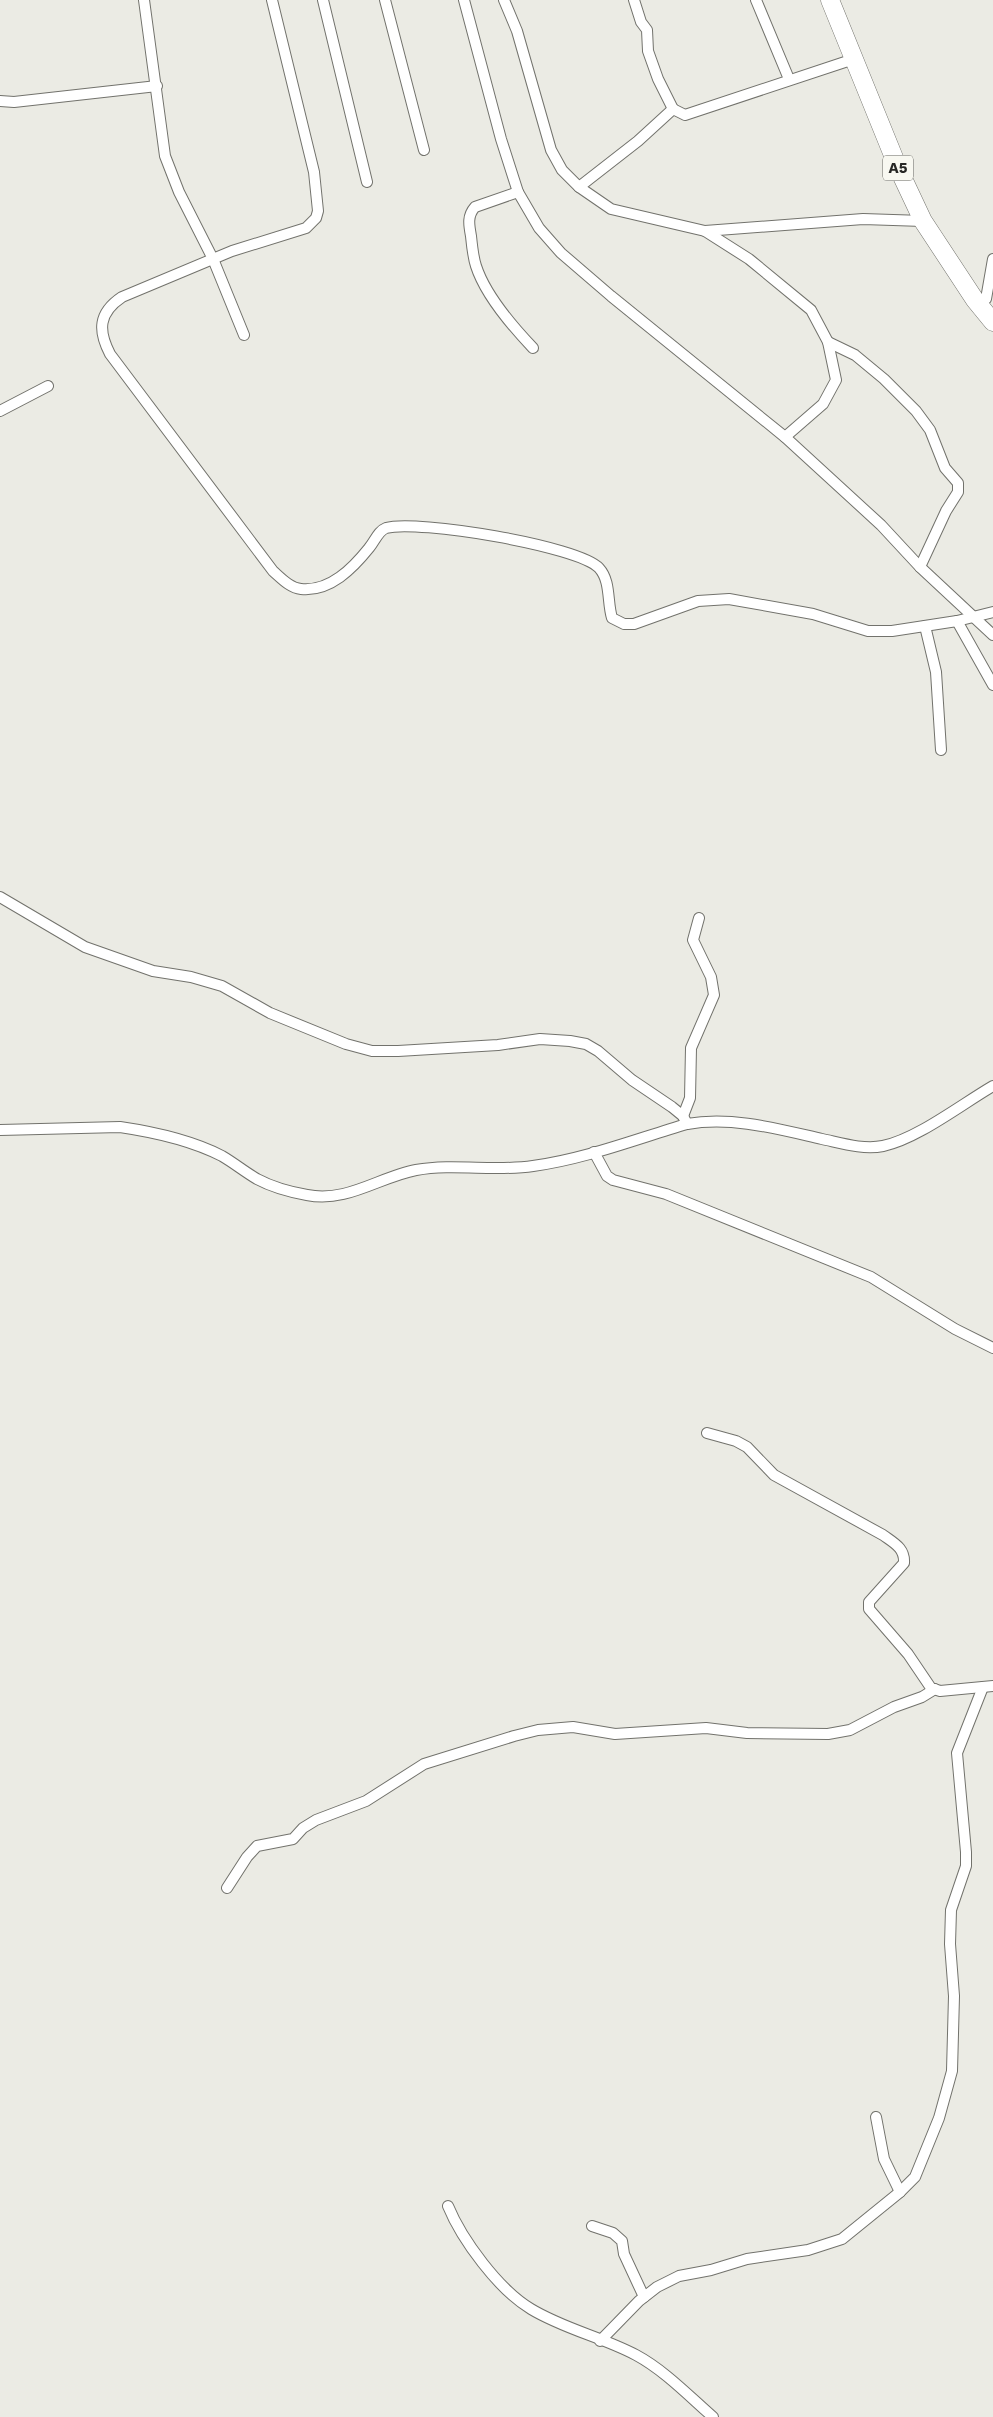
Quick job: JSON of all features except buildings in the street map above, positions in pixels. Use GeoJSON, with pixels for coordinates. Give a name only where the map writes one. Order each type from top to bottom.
{"type":"FeatureCollection","features":[{"type":"Feature","properties":{"kind":"highway","name":"A5"},"geometry":{"type":"LineString","coordinates":[[830,0],[899,170],[923,221],[975,300],[993,322]]}},
{"type":"Feature","properties":{"kind":"highway","name":"A5"},"geometry":{"type":"LineString","coordinates":[[842,0],[910,171],[938,225],[989,303]]}},
{"type":"Feature","properties":{"kind":"street"},"geometry":{"type":"LineString","coordinates":[[144,0],[165,156],[179,192],[213,259],[244,335]]}},
{"type":"Feature","properties":{"kind":"street"},"geometry":{"type":"LineString","coordinates":[[272,0],[314,172],[318,211],[316,218],[306,228],[245,246],[122,297],[112,303],[105,314],[101,326],[102,338],[110,354],[273,571],[287,584],[301,589],[325,586],[338,579],[356,564],[383,530],[399,525],[455,530],[565,551],[590,561],[605,576],[608,605],[612,618],[624,624],[634,624],[698,601],[729,599],[813,614],[868,631],[892,631],[925,626],[957,621],[993,612]]}},
{"type":"Feature","properties":{"kind":"street"},"geometry":{"type":"LineString","coordinates":[[323,0],[367,182]]}},
{"type":"Feature","properties":{"kind":"street"},"geometry":{"type":"LineString","coordinates":[[384,0],[424,150]]}},
{"type":"Feature","properties":{"kind":"street"},"geometry":{"type":"LineString","coordinates":[[464,0],[498,130],[518,192],[534,221],[561,253],[785,437],[881,525],[920,567],[993,635]]}},
{"type":"Feature","properties":{"kind":"street"},"geometry":{"type":"LineString","coordinates":[[504,0],[517,31],[551,150],[562,170],[579,187],[611,209],[705,231],[863,219],[923,221]]}},
{"type":"Feature","properties":{"kind":"street"},"geometry":{"type":"LineString","coordinates":[[634,0],[641,22],[647,30],[648,52],[655,70],[674,109],[685,114],[854,59]]}},
{"type":"Feature","properties":{"kind":"street"},"geometry":{"type":"LineString","coordinates":[[756,0],[789,79]]}},
{"type":"Feature","properties":{"kind":"street"},"geometry":{"type":"LineString","coordinates":[[0,101],[14,102],[157,86]]}},
{"type":"Feature","properties":{"kind":"street"},"geometry":{"type":"LineString","coordinates":[[579,187],[638,141],[674,109]]}},
{"type":"Feature","properties":{"kind":"street"},"geometry":{"type":"LineString","coordinates":[[518,192],[474,207],[469,223],[476,266],[484,283],[517,330],[533,348]]}},
{"type":"Feature","properties":{"kind":"street"},"geometry":{"type":"LineString","coordinates":[[705,231],[749,259],[811,310],[828,342],[836,380],[823,404],[785,437]]}},
{"type":"Feature","properties":{"kind":"street"},"geometry":{"type":"LineString","coordinates":[[989,303],[993,259]]}},
{"type":"Feature","properties":{"kind":"street"},"geometry":{"type":"LineString","coordinates":[[828,342],[855,355],[884,379],[916,411],[930,430],[945,468],[958,483],[958,492],[946,511],[920,567]]}},
{"type":"Feature","properties":{"kind":"street"},"geometry":{"type":"LineString","coordinates":[[0,411],[48,386]]}},
{"type":"Feature","properties":{"kind":"street"},"geometry":{"type":"LineString","coordinates":[[957,621],[993,685]]}},
{"type":"Feature","properties":{"kind":"street"},"geometry":{"type":"LineString","coordinates":[[925,626],[936,672],[941,750]]}},
{"type":"Feature","properties":{"kind":"street"},"geometry":{"type":"LineString","coordinates":[[0,897],[85,948],[153,971],[191,977],[222,986],[270,1013],[346,1044],[372,1051],[498,1045],[540,1039],[586,1044],[685,1120]]}},
{"type":"Feature","properties":{"kind":"street"},"geometry":{"type":"LineString","coordinates":[[685,1120],[690,1098],[691,1048],[714,995],[711,977],[693,940],[699,918]]}},
{"type":"Feature","properties":{"kind":"street"},"geometry":{"type":"LineString","coordinates":[[0,1130],[120,1127],[140,1130],[196,1145],[221,1156],[257,1179],[274,1186],[310,1196],[324,1197],[347,1194],[381,1180],[415,1170],[434,1167],[531,1167],[594,1152],[685,1120],[723,1120],[855,1145],[883,1146],[907,1137],[993,1086]]}},
{"type":"Feature","properties":{"kind":"street"},"geometry":{"type":"LineString","coordinates":[[594,1152],[607,1176],[613,1180],[666,1194],[871,1277],[955,1329],[993,1348]]}},
{"type":"Feature","properties":{"kind":"street"},"geometry":{"type":"LineString","coordinates":[[707,1433],[736,1441],[747,1447],[774,1475],[883,1535],[900,1547],[904,1563],[901,1569],[869,1602],[869,1609],[908,1654],[926,1683],[935,1689],[948,1690],[988,1686]]}},
{"type":"Feature","properties":{"kind":"street"},"geometry":{"type":"LineString","coordinates":[[600,2341],[657,2286],[679,2276],[711,2270],[747,2259],[808,2250],[835,2243],[858,2228],[900,2192],[915,2176],[939,2118],[952,2071],[954,1996],[950,1944],[951,1910],[966,1866],[957,1753],[988,1686]]}},
{"type":"Feature","properties":{"kind":"street"},"geometry":{"type":"LineString","coordinates":[[227,1888],[257,1846],[293,1840],[303,1828],[316,1820],[366,1801],[412,1770],[434,1760],[514,1736],[538,1730],[573,1727],[615,1734],[706,1728],[747,1733],[828,1734],[850,1730],[894,1707],[922,1697],[935,1689]]}},
{"type":"Feature","properties":{"kind":"street"},"geometry":{"type":"LineString","coordinates":[[876,2117],[884,2159],[900,2192]]}},
{"type":"Feature","properties":{"kind":"street"},"geometry":{"type":"LineString","coordinates":[[448,2206],[462,2235],[517,2299],[538,2312],[600,2341],[638,2356],[673,2382],[713,2417]]}},
{"type":"Feature","properties":{"kind":"street"},"geometry":{"type":"LineString","coordinates":[[592,2226],[613,2233],[622,2241],[624,2254],[644,2297]]}}]}
